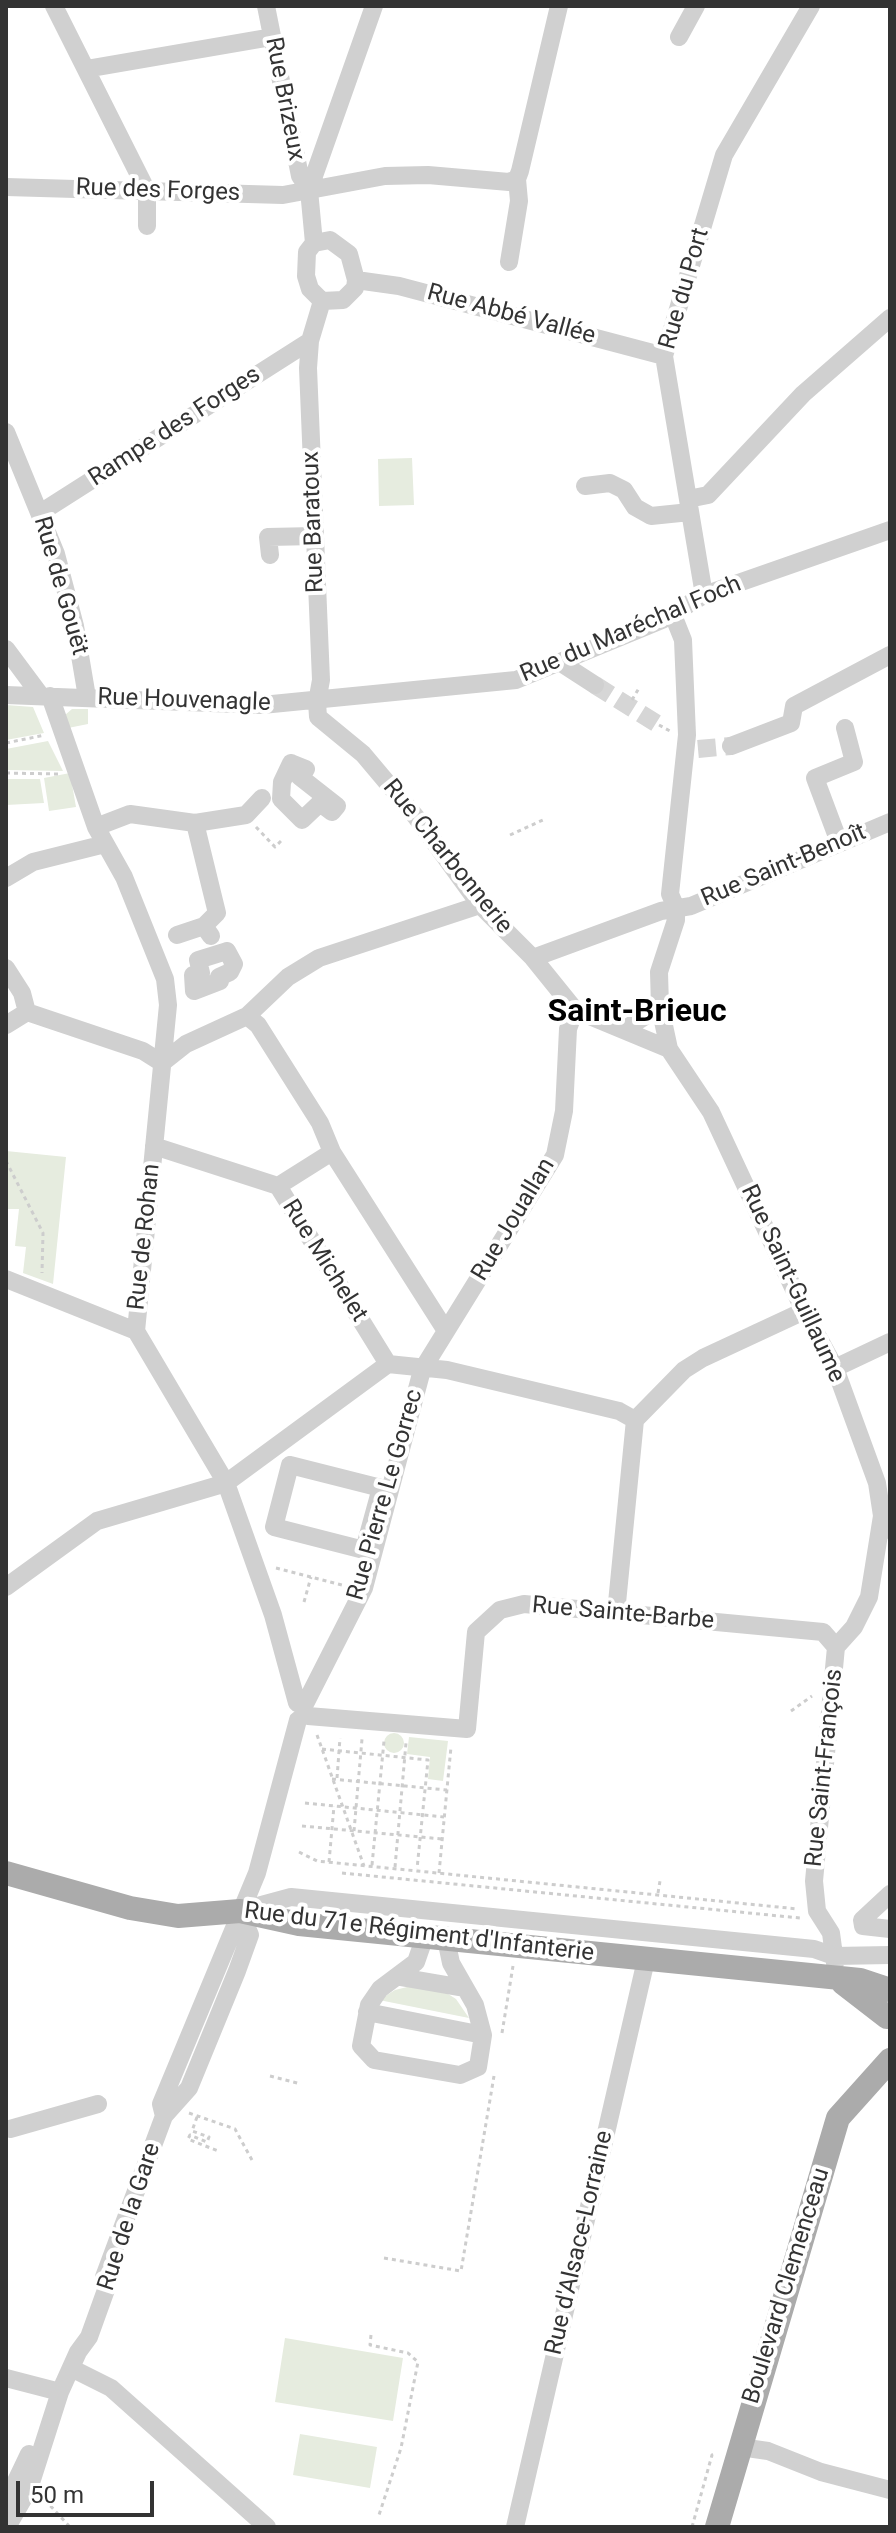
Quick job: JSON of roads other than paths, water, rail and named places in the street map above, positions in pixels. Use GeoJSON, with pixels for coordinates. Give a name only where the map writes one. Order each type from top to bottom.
{"type":"FeatureCollection","features":[{"type":"Feature","properties":{"kind":"main road","name":"Rue du 71e Régiment d'Infanterie"},"geometry":{"type":"LineString","coordinates":[[6,1873],[130,1908],[178,1916],[240,1911],[299,1924],[646,1960],[836,1968],[890,1990]]}},
{"type":"Feature","properties":{"kind":"main road"},"geometry":{"type":"LineString","coordinates":[[836,1968],[889,2020]]}},
{"type":"Feature","properties":{"kind":"main road","name":"Boulevard Clemenceau"},"geometry":{"type":"LineString","coordinates":[[717,2527],[838,2118],[889,2059]]}},
{"type":"Feature","properties":{"kind":"street"},"geometry":{"type":"LineString","coordinates":[[54,6],[147,191],[147,226]]}},
{"type":"Feature","properties":{"kind":"street","name":"Rue Brizeux"},"geometry":{"type":"LineString","coordinates":[[266,6],[300,176],[309,190]]}},
{"type":"Feature","properties":{"kind":"street"},"geometry":{"type":"LineString","coordinates":[[314,243],[309,190],[374,6]]}},
{"type":"Feature","properties":{"kind":"street"},"geometry":{"type":"LineString","coordinates":[[509,262],[519,201],[517,179],[559,6]]}},
{"type":"Feature","properties":{"kind":"street"},"geometry":{"type":"LineString","coordinates":[[679,37],[696,6]]}},
{"type":"Feature","properties":{"kind":"street","name":"Rue du Port"},"geometry":{"type":"LineString","coordinates":[[704,595],[664,356],[724,155],[811,6]]}},
{"type":"Feature","properties":{"kind":"street"},"geometry":{"type":"LineString","coordinates":[[86,69],[272,37]]}},
{"type":"Feature","properties":{"kind":"street","name":"Rue des Forges"},"geometry":{"type":"LineString","coordinates":[[6,187],[283,195],[385,176],[428,175],[509,182],[517,179]]}},
{"type":"Feature","properties":{"kind":"street"},"geometry":{"type":"LineString","coordinates":[[330,240],[344,247],[354,265],[356,280],[355,288],[343,300],[322,301],[310,289],[306,276],[307,252],[314,243],[330,240]]}},
{"type":"Feature","properties":{"kind":"street","name":"Rue Abbé Vallée"},"geometry":{"type":"LineString","coordinates":[[356,280],[399,286],[664,356]]}},
{"type":"Feature","properties":{"kind":"street","name":"Rue Baratoux"},"geometry":{"type":"LineString","coordinates":[[318,709],[321,687],[310,341],[322,301]]}},
{"type":"Feature","properties":{"kind":"street"},"geometry":{"type":"LineString","coordinates":[[585,486],[610,483],[624,490],[635,507],[651,516],[689,506],[708,495],[803,394],[890,318]]}},
{"type":"Feature","properties":{"kind":"street","name":"Rampe des Forges"},"geometry":{"type":"LineString","coordinates":[[40,513],[310,341]]}},
{"type":"Feature","properties":{"kind":"street","name":"Rue de Gouët"},"geometry":{"type":"LineString","coordinates":[[6,432],[56,554],[75,626],[87,697]]}},
{"type":"Feature","properties":{"kind":"street","name":"Rue du Maréchal Foch"},"geometry":{"type":"LineString","coordinates":[[318,709],[516,680],[673,615],[704,595],[890,530]]}},
{"type":"Feature","properties":{"kind":"street"},"geometry":{"type":"LineString","coordinates":[[270,555],[268,537],[315,536]]}},
{"type":"Feature","properties":{"kind":"street"},"geometry":{"type":"LineString","coordinates":[[669,1049],[660,1007],[659,972],[676,908],[670,894],[692,750],[683,640],[673,615]]}},
{"type":"Feature","properties":{"kind":"street","name":"Rue de Rohan"},"geometry":{"type":"LineString","coordinates":[[6,649],[46,696],[64,731],[96,827],[124,877],[165,979],[168,1005],[136,1331],[226,1483],[273,1615],[302,1711]]}},
{"type":"Feature","properties":{"kind":"street"},"geometry":{"type":"LineString","coordinates":[[731,746],[791,723],[794,706],[890,655]]}},
{"type":"Feature","properties":{"kind":"street"},"geometry":{"type":"LineString","coordinates":[[561,663],[595,685]]}},
{"type":"Feature","properties":{"kind":"street","name":"Rue Houvenagle"},"geometry":{"type":"LineString","coordinates":[[6,695],[318,709]]}},
{"type":"Feature","properties":{"kind":"street","name":"Rue Charbonnerie"},"geometry":{"type":"LineString","coordinates":[[318,709],[363,754],[416,817],[480,905],[533,958],[575,1010]]}},
{"type":"Feature","properties":{"kind":"street"},"geometry":{"type":"LineString","coordinates":[[837,850],[815,778],[854,762],[845,728]]}},
{"type":"Feature","properties":{"kind":"street"},"geometry":{"type":"LineString","coordinates":[[96,827],[130,814],[195,823],[246,815],[262,798]]}},
{"type":"Feature","properties":{"kind":"street","name":"Rue Saint-Benoît"},"geometry":{"type":"LineString","coordinates":[[533,958],[676,908],[691,906],[837,850],[890,822]]}},
{"type":"Feature","properties":{"kind":"street"},"geometry":{"type":"LineString","coordinates":[[177,935],[207,931],[217,913],[195,823]]}},
{"type":"Feature","properties":{"kind":"street"},"geometry":{"type":"LineString","coordinates":[[6,878],[33,862],[105,844]]}},
{"type":"Feature","properties":{"kind":"street"},"geometry":{"type":"LineString","coordinates":[[27,1012],[143,1051],[162,1063],[186,1044],[247,1016],[288,977],[319,958],[480,905]]}},
{"type":"Feature","properties":{"kind":"street"},"geometry":{"type":"LineString","coordinates":[[6,968],[22,993],[27,1012]]}},
{"type":"Feature","properties":{"kind":"street"},"geometry":{"type":"LineString","coordinates":[[625,1029],[660,1007]]}},
{"type":"Feature","properties":{"kind":"street"},"geometry":{"type":"LineString","coordinates":[[575,1010],[669,1049]]}},
{"type":"Feature","properties":{"kind":"street","name":"Rue Jouallan"},"geometry":{"type":"LineString","coordinates":[[422,1370],[552,1180],[564,1111],[568,1029],[575,1010]]}},
{"type":"Feature","properties":{"kind":"street"},"geometry":{"type":"LineString","coordinates":[[6,1025],[27,1012]]}},
{"type":"Feature","properties":{"kind":"street"},"geometry":{"type":"LineString","coordinates":[[247,1016],[258,1025],[332,1152],[446,1331]]}},
{"type":"Feature","properties":{"kind":"street","name":"Rue Saint-Guillaume"},"geometry":{"type":"LineString","coordinates":[[669,1049],[711,1112],[804,1311],[835,1368],[884,1481],[886,1523]]}},
{"type":"Feature","properties":{"kind":"street","name":"Rue Michelet"},"geometry":{"type":"LineString","coordinates":[[154,1146],[278,1186],[388,1364]]}},
{"type":"Feature","properties":{"kind":"street"},"geometry":{"type":"LineString","coordinates":[[278,1186],[332,1152]]}},
{"type":"Feature","properties":{"kind":"street"},"geometry":{"type":"LineString","coordinates":[[6,1279],[136,1331]]}},
{"type":"Feature","properties":{"kind":"street"},"geometry":{"type":"LineString","coordinates":[[616,1613],[635,1420],[684,1370],[804,1311]]}},
{"type":"Feature","properties":{"kind":"street"},"geometry":{"type":"LineString","coordinates":[[835,1368],[890,1342]]}},
{"type":"Feature","properties":{"kind":"street"},"geometry":{"type":"LineString","coordinates":[[6,1587],[97,1521],[226,1483],[388,1364],[422,1370],[447,1370],[619,1411],[635,1420]]}},
{"type":"Feature","properties":{"kind":"street","name":"Rue Pierre Le Gorrec"},"geometry":{"type":"LineString","coordinates":[[240,1911],[264,1853],[302,1711],[364,1588],[422,1370]]}},
{"type":"Feature","properties":{"kind":"street"},"geometry":{"type":"LineString","coordinates":[[290,1465],[381,1488],[364,1550],[274,1527],[290,1465]]}},
{"type":"Feature","properties":{"kind":"street","name":"Rue Saint-François"},"geometry":{"type":"LineString","coordinates":[[836,1968],[831,1933],[822,1921],[814,1881],[836,1647],[854,1627],[869,1597],[886,1523]]}},
{"type":"Feature","properties":{"kind":"street","name":"Rue Sainte-Barbe"},"geometry":{"type":"LineString","coordinates":[[302,1711],[341,1718],[467,1729],[476,1632],[500,1610],[524,1604],[823,1632],[836,1647]]}},
{"type":"Feature","properties":{"kind":"street"},"geometry":{"type":"LineString","coordinates":[[890,1894],[862,1920],[863,1926],[890,1929]]}},
{"type":"Feature","properties":{"kind":"street"},"geometry":{"type":"LineString","coordinates":[[240,1911],[291,1897],[814,1949],[836,1968],[890,1955]]}},
{"type":"Feature","properties":{"kind":"street","name":"Rue de la Gare"},"geometry":{"type":"LineString","coordinates":[[7,2527],[29,2489],[60,2392],[74,2360],[89,2337],[107,2287],[104,2277],[158,2115],[189,2088],[250,1935],[240,1911]]}},
{"type":"Feature","properties":{"kind":"street"},"geometry":{"type":"LineString","coordinates":[[435,1938],[492,2037],[478,2067],[460,2075],[374,2060],[361,2046],[367,2012],[380,1989],[400,1977],[435,1938]]}},
{"type":"Feature","properties":{"kind":"street","name":"Rue d'Alsace-Lorraine"},"geometry":{"type":"LineString","coordinates":[[515,2527],[646,1960]]}},
{"type":"Feature","properties":{"kind":"street"},"geometry":{"type":"LineString","coordinates":[[400,1977],[464,1988]]}},
{"type":"Feature","properties":{"kind":"street"},"geometry":{"type":"LineString","coordinates":[[367,2012],[492,2037]]}},
{"type":"Feature","properties":{"kind":"street"},"geometry":{"type":"LineString","coordinates":[[10,2129],[98,2104]]}},
{"type":"Feature","properties":{"kind":"street"},"geometry":{"type":"LineString","coordinates":[[74,2360],[111,2388],[267,2527]]}},
{"type":"Feature","properties":{"kind":"street"},"geometry":{"type":"LineString","coordinates":[[6,2378],[60,2392]]}},
{"type":"Feature","properties":{"kind":"street"},"geometry":{"type":"LineString","coordinates":[[6,2502],[47,2425]]}},
{"type":"Feature","properties":{"kind":"street"},"geometry":{"type":"LineString","coordinates":[[740,2447],[768,2451],[821,2472],[890,2490]]}},
{"type":"Feature","properties":{"kind":"tunnel"},"geometry":{"type":"LineString","coordinates":[[595,685],[659,725]]}},
{"type":"Feature","properties":{"kind":"tunnel"},"geometry":{"type":"LineString","coordinates":[[698,749],[731,746]]}},
{"type":"Feature","properties":{"kind":"district","name":"Saint-Brieuc"},"geometry":{"type":"Point","coordinates":[637,1013]}}]}
